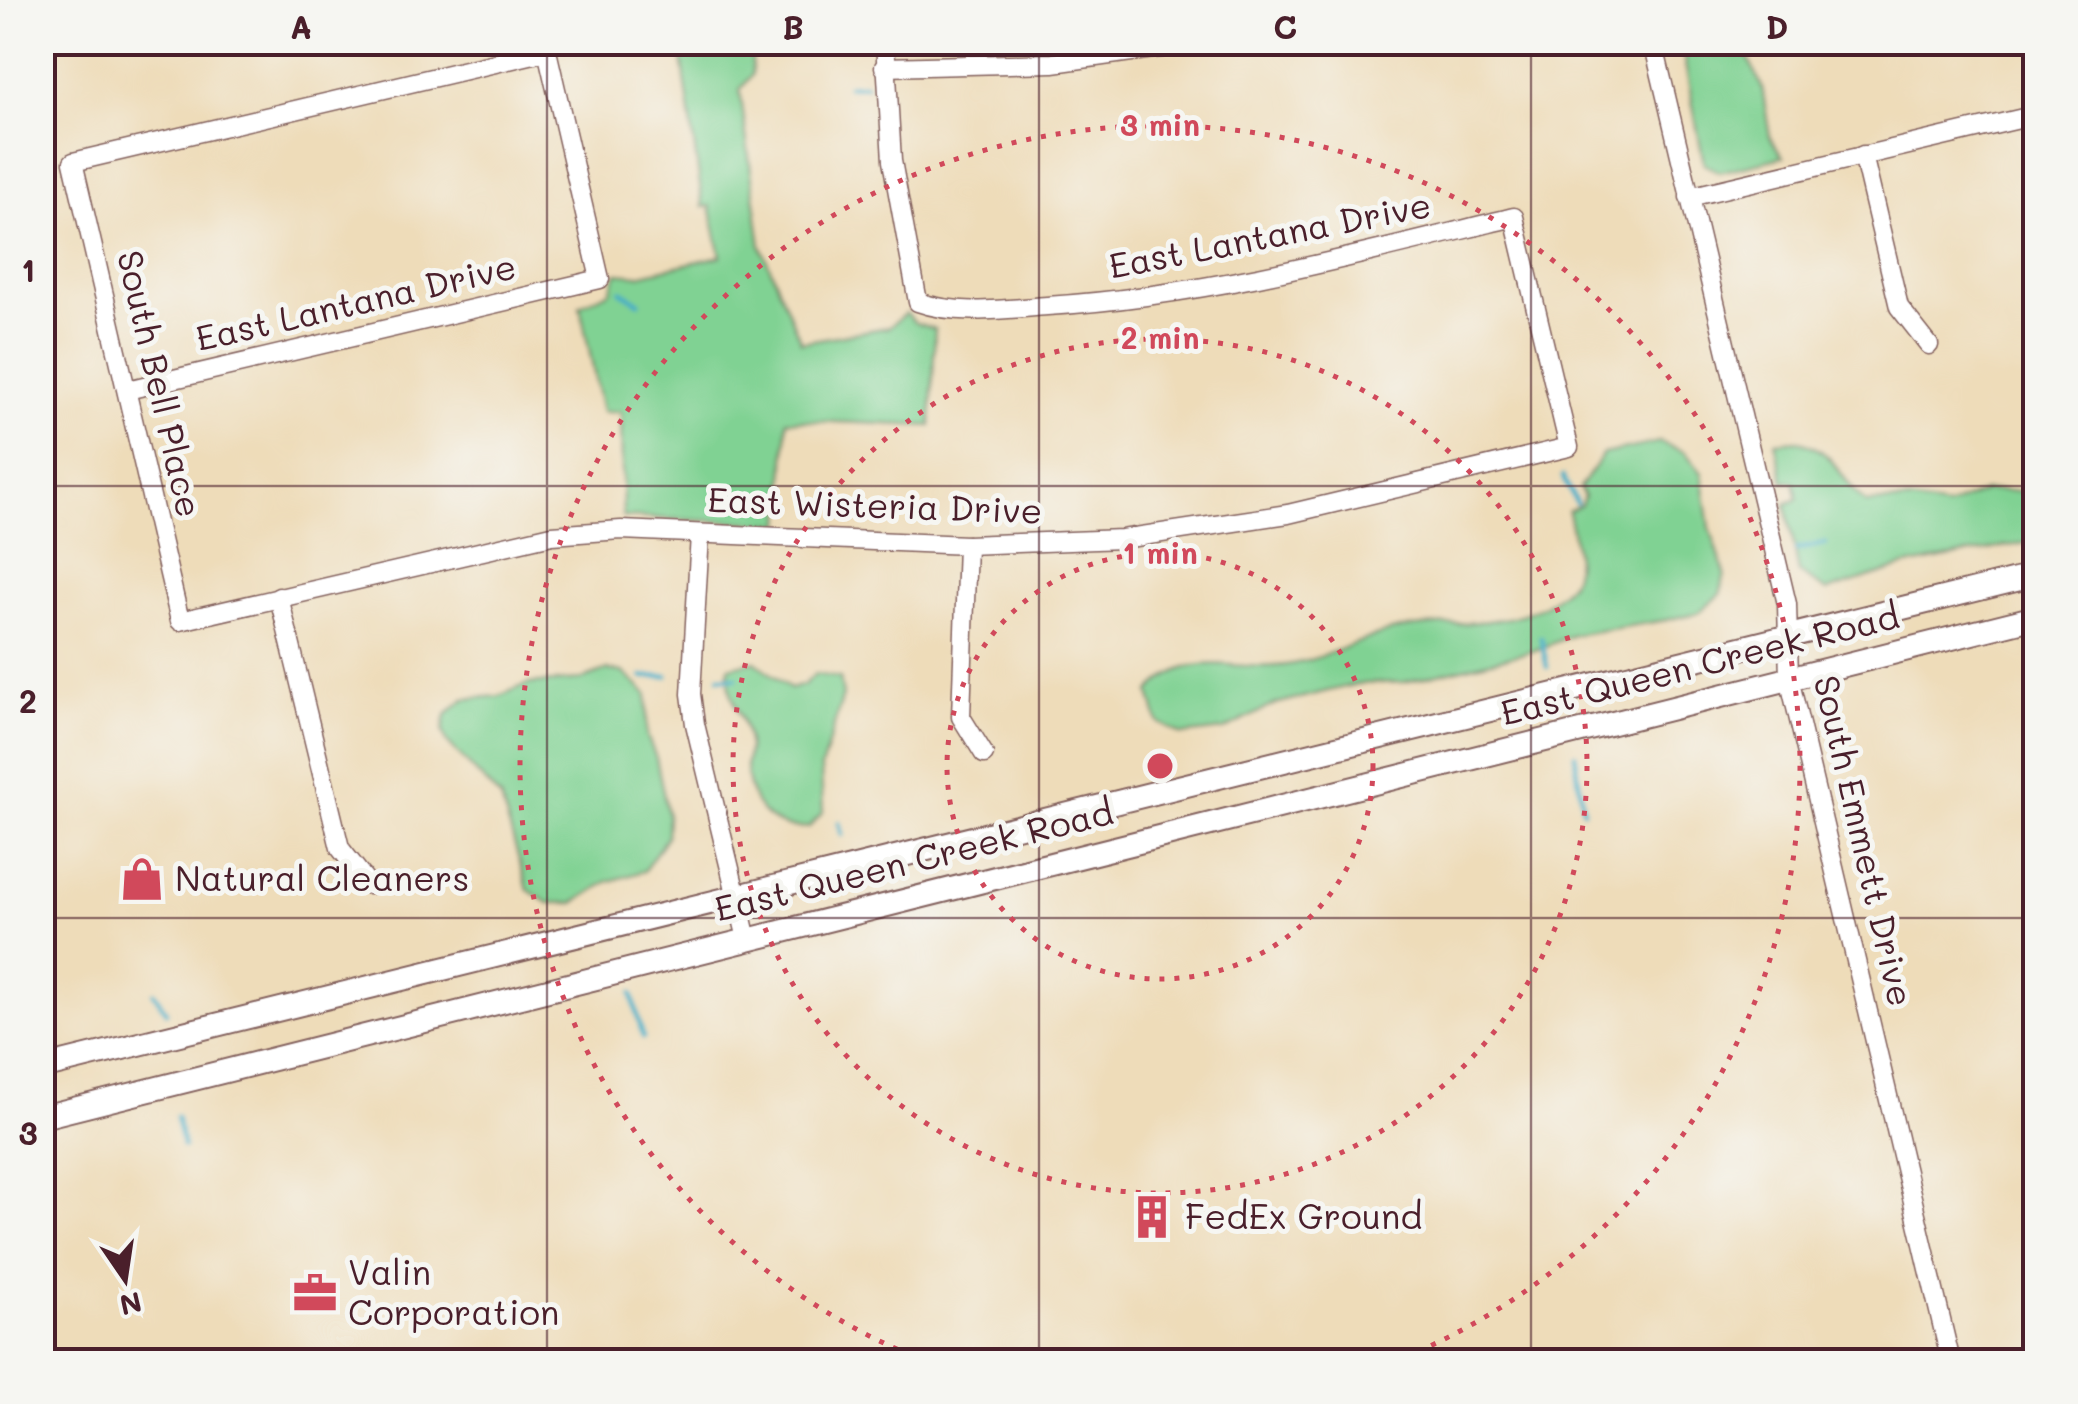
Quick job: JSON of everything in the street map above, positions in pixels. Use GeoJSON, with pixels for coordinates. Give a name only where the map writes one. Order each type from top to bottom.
{"type":"FeatureCollection","features":[{"type":"Feature","properties":{"kind":"main road","name":"East Queen Creek Road"},"geometry":{"type":"LineString","coordinates":[[42,1068],[1788,644],[2036,575]]}},
{"type":"Feature","properties":{"kind":"main road","name":"East Queen Creek Road"},"geometry":{"type":"LineString","coordinates":[[42,1116],[2036,617]]}},
{"type":"Feature","properties":{"kind":"main road"},"geometry":{"type":"LineString","coordinates":[[212,1029],[222,1070]]}},
{"type":"Feature","properties":{"kind":"street"},"geometry":{"type":"LineString","coordinates":[[884,42],[884,67],[1053,63],[1203,42]]}},
{"type":"Feature","properties":{"kind":"street","name":"South Emmett Drive"},"geometry":{"type":"LineString","coordinates":[[1653,42],[1785,596],[1789,678],[1951,1362]]}},
{"type":"Feature","properties":{"kind":"street","name":"East Lantana Drive"},"geometry":{"type":"LineString","coordinates":[[128,390],[600,279],[546,47]]}},
{"type":"Feature","properties":{"kind":"street","name":"South Bell Place"},"geometry":{"type":"LineString","coordinates":[[180,621],[73,162],[546,47]]}},
{"type":"Feature","properties":{"kind":"street","name":"East Lantana Drive"},"geometry":{"type":"LineString","coordinates":[[884,67],[892,161],[918,302],[940,310],[1028,308],[1188,292],[1514,217],[1569,447]]}},
{"type":"Feature","properties":{"kind":"street"},"geometry":{"type":"LineString","coordinates":[[1689,196],[2036,115]]}},
{"type":"Feature","properties":{"kind":"street"},"geometry":{"type":"LineString","coordinates":[[1864,155],[1899,306],[1929,345]]}},
{"type":"Feature","properties":{"kind":"street","name":"East Wisteria Drive"},"geometry":{"type":"LineString","coordinates":[[180,621],[552,535],[621,530],[967,545],[1063,544],[1198,530],[1288,514],[1569,447]]}},
{"type":"Feature","properties":{"kind":"street"},"geometry":{"type":"LineString","coordinates":[[700,534],[691,694],[700,754],[747,939]]}},
{"type":"Feature","properties":{"kind":"street"},"geometry":{"type":"LineString","coordinates":[[967,545],[961,717],[984,754]]}},
{"type":"Feature","properties":{"kind":"street"},"geometry":{"type":"LineString","coordinates":[[279,597],[340,848],[370,885]]}},
{"type":"Feature","properties":{"kind":"green space"},"geometry":{"type":"Polygon","coordinates":[[[680,43],[752,43],[752,75],[740,90],[761,246],[801,342],[889,327],[906,313],[915,323],[935,329],[931,426],[787,420],[782,524],[623,517],[621,412],[602,412],[580,306],[610,291],[617,273],[638,275],[721,256],[710,206],[703,207],[680,43]]]}},
{"type":"Feature","properties":{"kind":"green space"},"geometry":{"type":"Polygon","coordinates":[[[1681,43],[1741,43],[1762,87],[1770,137],[1783,157],[1720,172],[1704,164],[1681,43]]]}},
{"type":"Feature","properties":{"kind":"green space"},"geometry":{"type":"Polygon","coordinates":[[[1797,440],[1830,459],[1866,503],[1910,501],[1947,507],[1984,491],[2022,491],[2035,484],[2035,541],[1906,566],[1827,591],[1799,573],[1786,504],[1798,499],[1794,482],[1784,482],[1775,442],[1797,440]]]}},
{"type":"Feature","properties":{"kind":"green space"},"geometry":{"type":"Polygon","coordinates":[[[1659,442],[1685,452],[1702,473],[1710,528],[1725,574],[1720,595],[1700,612],[1573,635],[1533,651],[1405,682],[1357,684],[1275,704],[1224,730],[1182,735],[1158,722],[1150,692],[1166,678],[1198,665],[1267,667],[1299,663],[1388,632],[1508,618],[1551,601],[1573,577],[1575,549],[1568,511],[1581,505],[1584,496],[1579,488],[1603,454],[1659,442]]]}},
{"type":"Feature","properties":{"kind":"green space"},"geometry":{"type":"Polygon","coordinates":[[[755,661],[790,689],[804,685],[815,674],[840,678],[843,696],[821,768],[823,812],[809,827],[772,820],[756,803],[747,779],[749,748],[730,689],[729,667],[755,661]]]}},
{"type":"Feature","properties":{"kind":"green space"},"geometry":{"type":"Polygon","coordinates":[[[607,670],[623,672],[647,694],[647,736],[656,758],[668,816],[667,836],[644,871],[607,882],[574,903],[549,903],[528,890],[501,799],[447,742],[443,731],[446,715],[464,699],[499,696],[528,684],[581,680],[607,670]]]}},
{"type":"Feature","properties":{"kind":"waterway"},"geometry":{"type":"LineString","coordinates":[[848,86],[865,85]]}},
{"type":"Feature","properties":{"kind":"waterway"},"geometry":{"type":"LineString","coordinates":[[621,291],[639,302]]}},
{"type":"Feature","properties":{"kind":"waterway"},"geometry":{"type":"LineString","coordinates":[[1563,477],[1576,503]]}},
{"type":"Feature","properties":{"kind":"waterway"},"geometry":{"type":"LineString","coordinates":[[1796,550],[1826,543]]}},
{"type":"Feature","properties":{"kind":"waterway"},"geometry":{"type":"LineString","coordinates":[[1541,638],[1547,667]]}},
{"type":"Feature","properties":{"kind":"waterway"},"geometry":{"type":"LineString","coordinates":[[643,677],[667,676]]}},
{"type":"Feature","properties":{"kind":"waterway"},"geometry":{"type":"LineString","coordinates":[[719,677],[736,678]]}},
{"type":"Feature","properties":{"kind":"waterway"},"geometry":{"type":"LineString","coordinates":[[1575,754],[1583,810]]}},
{"type":"Feature","properties":{"kind":"waterway"},"geometry":{"type":"LineString","coordinates":[[839,823],[842,835]]}},
{"type":"Feature","properties":{"kind":"waterway"},"geometry":{"type":"LineString","coordinates":[[154,993],[166,1012]]}},
{"type":"Feature","properties":{"kind":"waterway"},"geometry":{"type":"LineString","coordinates":[[632,994],[643,1037]]}},
{"type":"Feature","properties":{"kind":"waterway"},"geometry":{"type":"LineString","coordinates":[[176,1117],[183,1146]]}},
{"type":"Feature","properties":{"kind":"place","name":"Natural Cleaners"},"geometry":{"type":"Point","coordinates":[142,879]}},
{"type":"Feature","properties":{"kind":"place","name":"FedEx Ground"},"geometry":{"type":"Point","coordinates":[1152,1217]}},
{"type":"Feature","properties":{"kind":"place","name":"Valin Corporation"},"geometry":{"type":"Point","coordinates":[315,1293]}}]}
